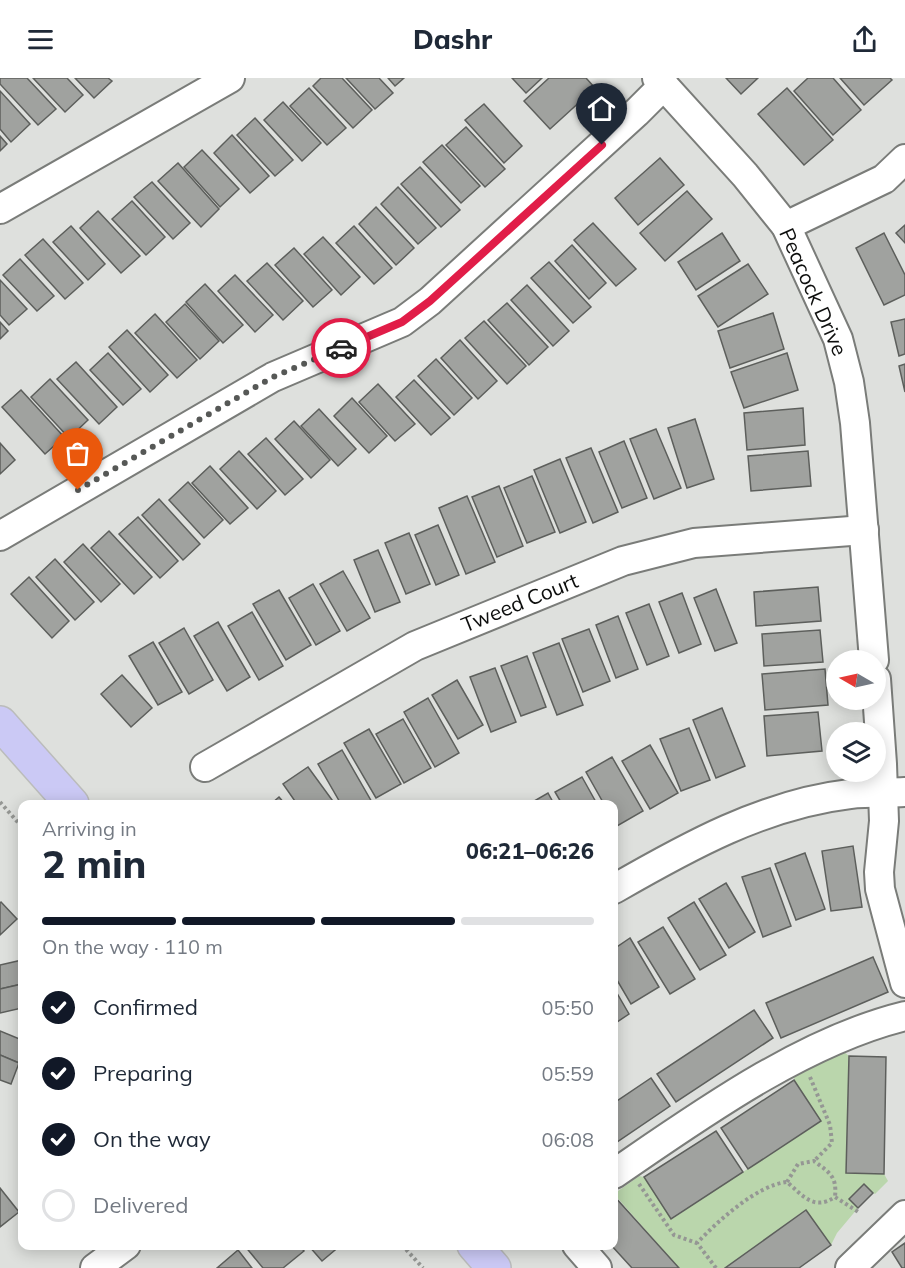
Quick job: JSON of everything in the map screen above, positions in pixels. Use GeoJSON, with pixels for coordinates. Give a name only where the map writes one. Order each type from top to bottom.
{"type":"FeatureCollection","features":[{"type":"Feature","properties":{"kind":"main road"},"geometry":{"type":"LineString","coordinates":[[0,723],[68,800]]}},
{"type":"Feature","properties":{"kind":"main road"},"geometry":{"type":"LineString","coordinates":[[478,1250],[494,1268]]}},
{"type":"Feature","properties":{"kind":"street"},"geometry":{"type":"LineString","coordinates":[[0,209],[230,78]]}},
{"type":"Feature","properties":{"kind":"street"},"geometry":{"type":"LineString","coordinates":[[0,536],[273,377],[402,322],[430,301],[636,113],[660,82]]}},
{"type":"Feature","properties":{"kind":"street","name":"Peacock Drive"},"geometry":{"type":"LineString","coordinates":[[660,82],[745,175],[786,226],[838,339],[855,423],[873,650]]}},
{"type":"Feature","properties":{"kind":"street"},"geometry":{"type":"LineString","coordinates":[[786,226],[884,179],[905,159]]}},
{"type":"Feature","properties":{"kind":"street","name":"Tweed Court"},"geometry":{"type":"LineString","coordinates":[[205,767],[415,645],[622,561],[694,543],[864,530]]}},
{"type":"Feature","properties":{"kind":"street"},"geometry":{"type":"LineString","coordinates":[[881,710],[894,793],[884,821],[879,872],[880,890],[905,983]]}},
{"type":"Feature","properties":{"kind":"street"},"geometry":{"type":"LineString","coordinates":[[618,887],[670,856],[727,828],[794,806],[848,795],[894,793]]}},
{"type":"Feature","properties":{"kind":"street"},"geometry":{"type":"LineString","coordinates":[[624,1175],[746,1087],[801,1056],[874,1024],[905,1016]]}},
{"type":"Feature","properties":{"kind":"street"},"geometry":{"type":"LineString","coordinates":[[850,1268],[905,1215]]}},
{"type":"Feature","properties":{"kind":"street"},"geometry":{"type":"LineString","coordinates":[[95,1268],[119,1250]]}},
{"type":"Feature","properties":{"kind":"street"},"geometry":{"type":"LineString","coordinates":[[581,1250],[597,1268]]}},
{"type":"Feature","properties":{"kind":"path"},"geometry":{"type":"LineString","coordinates":[[0,802],[18,822]]}},
{"type":"Feature","properties":{"kind":"path"},"geometry":{"type":"LineString","coordinates":[[788,1182],[798,1164],[814,1161],[832,1143],[830,1125],[809,1076]]}},
{"type":"Feature","properties":{"kind":"path"},"geometry":{"type":"LineString","coordinates":[[814,1161],[832,1176],[836,1184],[835,1197]]}},
{"type":"Feature","properties":{"kind":"path"},"geometry":{"type":"LineString","coordinates":[[624,1175],[674,1235],[697,1243],[716,1268]]}},
{"type":"Feature","properties":{"kind":"path"},"geometry":{"type":"LineString","coordinates":[[697,1243],[733,1209],[776,1183],[788,1182],[807,1199],[818,1204],[835,1197]]}},
{"type":"Feature","properties":{"kind":"path"},"geometry":{"type":"LineString","coordinates":[[835,1197],[860,1213]]}},
{"type":"Feature","properties":{"kind":"path"},"geometry":{"type":"LineString","coordinates":[[407,1250],[423,1268]]}},
{"type":"Feature","properties":{"kind":"green space"},"geometry":{"type":"Polygon","coordinates":[[[843,1051],[849,1056],[847,1173],[884,1174],[888,1181],[875,1194],[863,1185],[849,1199],[858,1208],[837,1233],[831,1245],[805,1210],[725,1268],[679,1268],[618,1199],[618,1191],[639,1176],[644,1177],[672,1219],[820,1121],[794,1080],[795,1073],[843,1051]]]}},
{"type":"Feature","properties":{"kind":"building"},"geometry":{"type":"Polygon","coordinates":[[[0,78],[27,78],[56,109],[38,125],[0,84],[0,78]]]}},
{"type":"Feature","properties":{"kind":"building"},"geometry":{"type":"Polygon","coordinates":[[[33,78],[67,78],[83,95],[65,112],[33,78]]]}},
{"type":"Feature","properties":{"kind":"building"},"geometry":{"type":"Polygon","coordinates":[[[75,78],[108,78],[112,81],[94,98],[75,78]]]}},
{"type":"Feature","properties":{"kind":"building"},"geometry":{"type":"Polygon","coordinates":[[[321,78],[342,78],[372,110],[353,128],[313,86],[321,78]]]}},
{"type":"Feature","properties":{"kind":"building"},"geometry":{"type":"Polygon","coordinates":[[[346,78],[379,78],[393,93],[375,109],[346,78]]]}},
{"type":"Feature","properties":{"kind":"building"},"geometry":{"type":"Polygon","coordinates":[[[388,78],[404,78],[395,86],[388,78]]]}},
{"type":"Feature","properties":{"kind":"building"},"geometry":{"type":"Polygon","coordinates":[[[512,78],[542,78],[526,93],[512,78]]]}},
{"type":"Feature","properties":{"kind":"building"},"geometry":{"type":"Polygon","coordinates":[[[549,78],[586,78],[595,88],[550,129],[524,101],[549,78]]]}},
{"type":"Feature","properties":{"kind":"building"},"geometry":{"type":"Polygon","coordinates":[[[726,78],[758,78],[741,94],[726,78]]]}},
{"type":"Feature","properties":{"kind":"building"},"geometry":{"type":"Polygon","coordinates":[[[808,78],[833,78],[861,110],[833,135],[794,91],[808,78]]]}},
{"type":"Feature","properties":{"kind":"building"},"geometry":{"type":"Polygon","coordinates":[[[840,78],[890,78],[892,80],[864,105],[840,78]]]}},
{"type":"Feature","properties":{"kind":"building"},"geometry":{"type":"Polygon","coordinates":[[[309,88],[346,128],[327,145],[290,106],[309,88]]]}},
{"type":"Feature","properties":{"kind":"building"},"geometry":{"type":"Polygon","coordinates":[[[787,88],[833,140],[804,165],[758,114],[787,88]]]}},
{"type":"Feature","properties":{"kind":"building"},"geometry":{"type":"Polygon","coordinates":[[[0,91],[30,124],[11,142],[0,129],[0,91]]]}},
{"type":"Feature","properties":{"kind":"building"},"geometry":{"type":"Polygon","coordinates":[[[283,102],[321,143],[302,161],[264,120],[283,102]]]}},
{"type":"Feature","properties":{"kind":"building"},"geometry":{"type":"Polygon","coordinates":[[[484,104],[522,146],[504,163],[465,120],[484,104]]]}},
{"type":"Feature","properties":{"kind":"building"},"geometry":{"type":"Polygon","coordinates":[[[255,118],[293,160],[275,176],[237,135],[255,118]]]}},
{"type":"Feature","properties":{"kind":"building"},"geometry":{"type":"Polygon","coordinates":[[[466,127],[505,169],[485,187],[446,145],[466,127]]]}},
{"type":"Feature","properties":{"kind":"building"},"geometry":{"type":"Polygon","coordinates":[[[232,135],[269,176],[250,193],[214,153],[232,135]]]}},
{"type":"Feature","properties":{"kind":"building"},"geometry":{"type":"Polygon","coordinates":[[[0,136],[7,144],[0,151],[0,136]]]}},
{"type":"Feature","properties":{"kind":"building"},"geometry":{"type":"Polygon","coordinates":[[[442,145],[480,186],[461,203],[423,162],[442,145]]]}},
{"type":"Feature","properties":{"kind":"building"},"geometry":{"type":"Polygon","coordinates":[[[202,150],[239,189],[220,207],[184,167],[202,150]]]}},
{"type":"Feature","properties":{"kind":"building"},"geometry":{"type":"Polygon","coordinates":[[[660,158],[684,185],[638,225],[615,198],[660,158]]]}},
{"type":"Feature","properties":{"kind":"building"},"geometry":{"type":"Polygon","coordinates":[[[178,163],[219,209],[201,227],[158,181],[178,163]]]}},
{"type":"Feature","properties":{"kind":"building"},"geometry":{"type":"Polygon","coordinates":[[[420,167],[460,210],[441,227],[401,184],[420,167]]]}},
{"type":"Feature","properties":{"kind":"building"},"geometry":{"type":"Polygon","coordinates":[[[152,182],[190,223],[173,239],[134,197],[152,182]]]}},
{"type":"Feature","properties":{"kind":"building"},"geometry":{"type":"Polygon","coordinates":[[[398,187],[436,228],[418,244],[381,204],[398,187]]]}},
{"type":"Feature","properties":{"kind":"building"},"geometry":{"type":"Polygon","coordinates":[[[687,191],[712,219],[665,261],[640,233],[687,191]]]}},
{"type":"Feature","properties":{"kind":"building"},"geometry":{"type":"Polygon","coordinates":[[[132,201],[165,237],[146,255],[112,219],[132,201]]]}},
{"type":"Feature","properties":{"kind":"building"},"geometry":{"type":"Polygon","coordinates":[[[376,207],[414,248],[396,265],[359,224],[376,207]]]}},
{"type":"Feature","properties":{"kind":"building"},"geometry":{"type":"Polygon","coordinates":[[[98,211],[140,256],[121,273],[80,228],[98,211]]]}},
{"type":"Feature","properties":{"kind":"building"},"geometry":{"type":"Polygon","coordinates":[[[593,223],[636,269],[616,286],[574,240],[593,223]]]}},
{"type":"Feature","properties":{"kind":"building"},"geometry":{"type":"Polygon","coordinates":[[[905,225],[905,243],[896,233],[905,225]]]}},
{"type":"Feature","properties":{"kind":"building"},"geometry":{"type":"Polygon","coordinates":[[[71,226],[105,264],[88,280],[53,242],[71,226]]]}},
{"type":"Feature","properties":{"kind":"building"},"geometry":{"type":"Polygon","coordinates":[[[354,226],[392,268],[374,284],[336,243],[354,226]]]}},
{"type":"Feature","properties":{"kind":"building"},"geometry":{"type":"Polygon","coordinates":[[[722,233],[740,261],[696,290],[678,262],[722,233]]]}},
{"type":"Feature","properties":{"kind":"building"},"geometry":{"type":"Polygon","coordinates":[[[884,233],[905,275],[905,295],[884,305],[856,248],[884,233]]]}},
{"type":"Feature","properties":{"kind":"building"},"geometry":{"type":"Polygon","coordinates":[[[323,237],[360,277],[341,295],[304,254],[323,237]]]}},
{"type":"Feature","properties":{"kind":"building"},"geometry":{"type":"Polygon","coordinates":[[[43,239],[83,283],[65,299],[25,255],[43,239]]]}},
{"type":"Feature","properties":{"kind":"building"},"geometry":{"type":"Polygon","coordinates":[[[572,245],[606,283],[589,299],[555,261],[572,245]]]}},
{"type":"Feature","properties":{"kind":"building"},"geometry":{"type":"Polygon","coordinates":[[[294,248],[332,290],[313,307],[275,265],[294,248]]]}},
{"type":"Feature","properties":{"kind":"building"},"geometry":{"type":"Polygon","coordinates":[[[20,259],[54,296],[37,311],[3,275],[20,259]]]}},
{"type":"Feature","properties":{"kind":"building"},"geometry":{"type":"Polygon","coordinates":[[[549,262],[591,307],[573,323],[531,278],[549,262]]]}},
{"type":"Feature","properties":{"kind":"building"},"geometry":{"type":"Polygon","coordinates":[[[267,263],[303,301],[283,320],[247,281],[267,263]]]}},
{"type":"Feature","properties":{"kind":"building"},"geometry":{"type":"Polygon","coordinates":[[[748,264],[768,294],[718,327],[698,296],[748,264]]]}},
{"type":"Feature","properties":{"kind":"building"},"geometry":{"type":"Polygon","coordinates":[[[235,275],[273,315],[255,332],[218,291],[235,275]]]}},
{"type":"Feature","properties":{"kind":"building"},"geometry":{"type":"Polygon","coordinates":[[[0,280],[27,309],[9,325],[0,315],[0,280]]]}},
{"type":"Feature","properties":{"kind":"building"},"geometry":{"type":"Polygon","coordinates":[[[205,284],[243,325],[223,343],[186,302],[205,284]]]}},
{"type":"Feature","properties":{"kind":"building"},"geometry":{"type":"Polygon","coordinates":[[[527,285],[569,331],[553,346],[511,300],[527,285]]]}},
{"type":"Feature","properties":{"kind":"building"},"geometry":{"type":"Polygon","coordinates":[[[507,303],[548,347],[529,365],[488,320],[507,303]]]}},
{"type":"Feature","properties":{"kind":"building"},"geometry":{"type":"Polygon","coordinates":[[[185,304],[219,341],[200,359],[166,322],[185,304]]]}},
{"type":"Feature","properties":{"kind":"building"},"geometry":{"type":"Polygon","coordinates":[[[773,313],[784,349],[730,368],[718,331],[773,313]]]}},
{"type":"Feature","properties":{"kind":"building"},"geometry":{"type":"Polygon","coordinates":[[[155,314],[197,360],[177,378],[135,333],[155,314]]]}},
{"type":"Feature","properties":{"kind":"building"},"geometry":{"type":"Polygon","coordinates":[[[905,319],[905,354],[899,356],[891,322],[905,319]]]}},
{"type":"Feature","properties":{"kind":"building"},"geometry":{"type":"Polygon","coordinates":[[[484,321],[526,366],[507,384],[465,338],[484,321]]]}},
{"type":"Feature","properties":{"kind":"building"},"geometry":{"type":"Polygon","coordinates":[[[0,322],[8,331],[0,339],[0,322]]]}},
{"type":"Feature","properties":{"kind":"building"},"geometry":{"type":"Polygon","coordinates":[[[127,330],[168,375],[150,392],[109,347],[127,330]]]}},
{"type":"Feature","properties":{"kind":"building"},"geometry":{"type":"Polygon","coordinates":[[[460,340],[497,381],[478,399],[441,358],[460,340]]]}},
{"type":"Feature","properties":{"kind":"building"},"geometry":{"type":"Polygon","coordinates":[[[108,353],[141,389],[123,405],[90,370],[108,353]]]}},
{"type":"Feature","properties":{"kind":"building"},"geometry":{"type":"Polygon","coordinates":[[[787,353],[798,390],[744,408],[731,372],[787,353]]]}},
{"type":"Feature","properties":{"kind":"building"},"geometry":{"type":"Polygon","coordinates":[[[436,359],[472,398],[454,415],[418,376],[436,359]]]}},
{"type":"Feature","properties":{"kind":"building"},"geometry":{"type":"Polygon","coordinates":[[[76,362],[117,407],[99,424],[57,379],[76,362]]]}},
{"type":"Feature","properties":{"kind":"building"},"geometry":{"type":"Polygon","coordinates":[[[905,364],[905,392],[899,366],[905,364]]]}},
{"type":"Feature","properties":{"kind":"building"},"geometry":{"type":"Polygon","coordinates":[[[50,379],[88,420],[69,438],[31,397],[50,379]]]}},
{"type":"Feature","properties":{"kind":"building"},"geometry":{"type":"Polygon","coordinates":[[[414,380],[450,418],[431,435],[396,397],[414,380]]]}},
{"type":"Feature","properties":{"kind":"building"},"geometry":{"type":"Polygon","coordinates":[[[378,384],[415,424],[395,441],[359,402],[378,384]]]}},
{"type":"Feature","properties":{"kind":"building"},"geometry":{"type":"Polygon","coordinates":[[[21,390],[64,437],[45,454],[2,407],[21,390]]]}},
{"type":"Feature","properties":{"kind":"building"},"geometry":{"type":"Polygon","coordinates":[[[352,398],[387,436],[369,453],[334,416],[352,398]]]}},
{"type":"Feature","properties":{"kind":"building"},"geometry":{"type":"Polygon","coordinates":[[[803,408],[805,445],[747,450],[744,413],[803,408]]]}},
{"type":"Feature","properties":{"kind":"building"},"geometry":{"type":"Polygon","coordinates":[[[319,409],[356,449],[338,466],[301,426],[319,409]]]}},
{"type":"Feature","properties":{"kind":"building"},"geometry":{"type":"Polygon","coordinates":[[[695,419],[714,479],[687,488],[668,428],[695,419]]]}},
{"type":"Feature","properties":{"kind":"building"},"geometry":{"type":"Polygon","coordinates":[[[294,421],[330,460],[311,478],[275,439],[294,421]]]}},
{"type":"Feature","properties":{"kind":"building"},"geometry":{"type":"Polygon","coordinates":[[[656,429],[681,488],[654,499],[630,439],[656,429]]]}},
{"type":"Feature","properties":{"kind":"building"},"geometry":{"type":"Polygon","coordinates":[[[266,438],[303,479],[285,495],[248,454],[266,438]]]}},
{"type":"Feature","properties":{"kind":"building"},"geometry":{"type":"Polygon","coordinates":[[[624,441],[647,498],[622,508],[599,452],[624,441]]]}},
{"type":"Feature","properties":{"kind":"building"},"geometry":{"type":"Polygon","coordinates":[[[0,443],[15,460],[0,474],[0,443]]]}},
{"type":"Feature","properties":{"kind":"building"},"geometry":{"type":"Polygon","coordinates":[[[591,448],[618,512],[593,523],[566,458],[591,448]]]}},
{"type":"Feature","properties":{"kind":"building"},"geometry":{"type":"Polygon","coordinates":[[[239,451],[276,491],[257,509],[220,469],[239,451]]]}},
{"type":"Feature","properties":{"kind":"building"},"geometry":{"type":"Polygon","coordinates":[[[808,451],[811,486],[751,491],[748,456],[808,451]]]}},
{"type":"Feature","properties":{"kind":"building"},"geometry":{"type":"Polygon","coordinates":[[[560,459],[586,522],[560,533],[534,470],[560,459]]]}},
{"type":"Feature","properties":{"kind":"building"},"geometry":{"type":"Polygon","coordinates":[[[210,466],[248,508],[230,524],[192,483],[210,466]]]}},
{"type":"Feature","properties":{"kind":"building"},"geometry":{"type":"Polygon","coordinates":[[[532,476],[555,532],[527,543],[504,488],[532,476]]]}},
{"type":"Feature","properties":{"kind":"building"},"geometry":{"type":"Polygon","coordinates":[[[188,482],[223,520],[204,538],[169,500],[188,482]]]}},
{"type":"Feature","properties":{"kind":"building"},"geometry":{"type":"Polygon","coordinates":[[[499,486],[523,546],[497,557],[472,497],[499,486]]]}},
{"type":"Feature","properties":{"kind":"building"},"geometry":{"type":"Polygon","coordinates":[[[467,496],[495,562],[466,574],[439,508],[467,496]]]}},
{"type":"Feature","properties":{"kind":"building"},"geometry":{"type":"Polygon","coordinates":[[[159,499],[200,544],[183,560],[142,515],[159,499]]]}},
{"type":"Feature","properties":{"kind":"building"},"geometry":{"type":"Polygon","coordinates":[[[138,517],[178,561],[160,578],[119,534],[138,517]]]}},
{"type":"Feature","properties":{"kind":"building"},"geometry":{"type":"Polygon","coordinates":[[[438,525],[459,575],[436,585],[415,535],[438,525]]]}},
{"type":"Feature","properties":{"kind":"building"},"geometry":{"type":"Polygon","coordinates":[[[109,531],[152,577],[134,594],[91,548],[109,531]]]}},
{"type":"Feature","properties":{"kind":"building"},"geometry":{"type":"Polygon","coordinates":[[[409,533],[430,584],[406,594],[385,543],[409,533]]]}},
{"type":"Feature","properties":{"kind":"building"},"geometry":{"type":"Polygon","coordinates":[[[83,544],[120,584],[101,602],[64,562],[83,544]]]}},
{"type":"Feature","properties":{"kind":"building"},"geometry":{"type":"Polygon","coordinates":[[[378,550],[400,602],[375,612],[354,560],[378,550]]]}},
{"type":"Feature","properties":{"kind":"building"},"geometry":{"type":"Polygon","coordinates":[[[55,559],[94,602],[75,620],[36,577],[55,559]]]}},
{"type":"Feature","properties":{"kind":"building"},"geometry":{"type":"Polygon","coordinates":[[[343,571],[370,618],[347,631],[320,584],[343,571]]]}},
{"type":"Feature","properties":{"kind":"building"},"geometry":{"type":"Polygon","coordinates":[[[29,577],[69,621],[52,638],[11,594],[29,577]]]}},
{"type":"Feature","properties":{"kind":"building"},"geometry":{"type":"Polygon","coordinates":[[[313,584],[340,631],[316,645],[289,598],[313,584]]]}},
{"type":"Feature","properties":{"kind":"building"},"geometry":{"type":"Polygon","coordinates":[[[818,587],[821,621],[756,626],[754,592],[818,587]]]}},
{"type":"Feature","properties":{"kind":"building"},"geometry":{"type":"Polygon","coordinates":[[[716,589],[737,643],[715,651],[694,598],[716,589]]]}},
{"type":"Feature","properties":{"kind":"building"},"geometry":{"type":"Polygon","coordinates":[[[279,590],[311,645],[286,660],[253,604],[279,590]]]}},
{"type":"Feature","properties":{"kind":"building"},"geometry":{"type":"Polygon","coordinates":[[[682,593],[701,644],[679,653],[659,602],[682,593]]]}},
{"type":"Feature","properties":{"kind":"building"},"geometry":{"type":"Polygon","coordinates":[[[649,604],[669,656],[647,665],[626,613],[649,604]]]}},
{"type":"Feature","properties":{"kind":"building"},"geometry":{"type":"Polygon","coordinates":[[[252,612],[283,666],[259,680],[228,626],[252,612]]]}},
{"type":"Feature","properties":{"kind":"building"},"geometry":{"type":"Polygon","coordinates":[[[618,616],[638,669],[616,678],[596,625],[618,616]]]}},
{"type":"Feature","properties":{"kind":"building"},"geometry":{"type":"Polygon","coordinates":[[[218,622],[250,677],[227,691],[194,636],[218,622]]]}},
{"type":"Feature","properties":{"kind":"building"},"geometry":{"type":"Polygon","coordinates":[[[184,628],[213,680],[189,694],[159,643],[184,628]]]}},
{"type":"Feature","properties":{"kind":"building"},"geometry":{"type":"Polygon","coordinates":[[[589,629],[610,681],[583,692],[562,639],[589,629]]]}},
{"type":"Feature","properties":{"kind":"building"},"geometry":{"type":"Polygon","coordinates":[[[820,630],[823,662],[764,666],[762,634],[820,630]]]}},
{"type":"Feature","properties":{"kind":"building"},"geometry":{"type":"Polygon","coordinates":[[[153,642],[182,692],[158,705],[129,656],[153,642]]]}},
{"type":"Feature","properties":{"kind":"building"},"geometry":{"type":"Polygon","coordinates":[[[559,643],[583,705],[557,715],[533,653],[559,643]]]}},
{"type":"Feature","properties":{"kind":"building"},"geometry":{"type":"Polygon","coordinates":[[[527,656],[546,707],[521,716],[501,666],[527,656]]]}},
{"type":"Feature","properties":{"kind":"building"},"geometry":{"type":"Polygon","coordinates":[[[495,668],[516,722],[491,732],[470,677],[495,668]]]}},
{"type":"Feature","properties":{"kind":"building"},"geometry":{"type":"Polygon","coordinates":[[[825,669],[826,705],[765,710],[762,674],[825,669]]]}},
{"type":"Feature","properties":{"kind":"building"},"geometry":{"type":"Polygon","coordinates":[[[122,675],[152,708],[131,727],[101,694],[122,675]]]}},
{"type":"Feature","properties":{"kind":"building"},"geometry":{"type":"Polygon","coordinates":[[[457,680],[483,725],[458,739],[432,695],[457,680]]]}},
{"type":"Feature","properties":{"kind":"building"},"geometry":{"type":"Polygon","coordinates":[[[428,698],[459,753],[435,767],[404,712],[428,698]]]}},
{"type":"Feature","properties":{"kind":"building"},"geometry":{"type":"Polygon","coordinates":[[[722,708],[745,766],[716,778],[693,720],[722,708]]]}},
{"type":"Feature","properties":{"kind":"building"},"geometry":{"type":"Polygon","coordinates":[[[818,712],[822,751],[767,756],[764,716],[818,712]]]}},
{"type":"Feature","properties":{"kind":"building"},"geometry":{"type":"Polygon","coordinates":[[[403,719],[431,768],[404,783],[376,734],[403,719]]]}},
{"type":"Feature","properties":{"kind":"building"},"geometry":{"type":"Polygon","coordinates":[[[689,728],[710,780],[681,791],[660,739],[689,728]]]}},
{"type":"Feature","properties":{"kind":"building"},"geometry":{"type":"Polygon","coordinates":[[[369,729],[401,784],[376,798],[344,743],[369,729]]]}},
{"type":"Feature","properties":{"kind":"building"},"geometry":{"type":"Polygon","coordinates":[[[650,745],[678,793],[650,809],[622,761],[650,745]]]}},
{"type":"Feature","properties":{"kind":"building"},"geometry":{"type":"Polygon","coordinates":[[[342,750],[371,800],[339,800],[318,764],[342,750]]]}},
{"type":"Feature","properties":{"kind":"building"},"geometry":{"type":"Polygon","coordinates":[[[612,757],[643,811],[618,825],[618,800],[602,800],[586,772],[612,757]]]}},
{"type":"Feature","properties":{"kind":"building"},"geometry":{"type":"Polygon","coordinates":[[[308,767],[332,800],[294,800],[283,784],[308,767]]]}},
{"type":"Feature","properties":{"kind":"building"},"geometry":{"type":"Polygon","coordinates":[[[582,777],[595,800],[560,800],[555,792],[582,777]]]}},
{"type":"Feature","properties":{"kind":"building"},"geometry":{"type":"Polygon","coordinates":[[[548,793],[552,800],[536,800],[548,793]]]}},
{"type":"Feature","properties":{"kind":"building"},"geometry":{"type":"Polygon","coordinates":[[[853,846],[862,907],[831,911],[822,851],[853,846]]]}},
{"type":"Feature","properties":{"kind":"building"},"geometry":{"type":"Polygon","coordinates":[[[805,853],[825,909],[796,920],[775,864],[805,853]]]}},
{"type":"Feature","properties":{"kind":"building"},"geometry":{"type":"Polygon","coordinates":[[[770,868],[791,926],[763,937],[742,877],[770,868]]]}},
{"type":"Feature","properties":{"kind":"building"},"geometry":{"type":"Polygon","coordinates":[[[726,883],[755,932],[729,948],[699,899],[726,883]]]}},
{"type":"Feature","properties":{"kind":"building"},"geometry":{"type":"Polygon","coordinates":[[[694,902],[726,955],[700,970],[668,918],[694,902]]]}},
{"type":"Feature","properties":{"kind":"building"},"geometry":{"type":"Polygon","coordinates":[[[0,903],[17,919],[0,935],[0,903]]]}},
{"type":"Feature","properties":{"kind":"building"},"geometry":{"type":"Polygon","coordinates":[[[663,927],[695,979],[670,994],[638,942],[663,927]]]}},
{"type":"Feature","properties":{"kind":"building"},"geometry":{"type":"Polygon","coordinates":[[[630,938],[659,987],[631,1004],[618,982],[618,946],[630,938]]]}},
{"type":"Feature","properties":{"kind":"building"},"geometry":{"type":"Polygon","coordinates":[[[873,957],[888,992],[781,1038],[766,1003],[873,957]]]}},
{"type":"Feature","properties":{"kind":"building"},"geometry":{"type":"Polygon","coordinates":[[[18,961],[18,985],[0,989],[0,965],[18,961]]]}},
{"type":"Feature","properties":{"kind":"building"},"geometry":{"type":"Polygon","coordinates":[[[18,985],[18,1009],[0,1013],[0,989],[18,985]]]}},
{"type":"Feature","properties":{"kind":"building"},"geometry":{"type":"Polygon","coordinates":[[[618,995],[629,1014],[618,1021],[618,995]]]}},
{"type":"Feature","properties":{"kind":"building"},"geometry":{"type":"Polygon","coordinates":[[[754,1010],[773,1038],[676,1102],[657,1074],[754,1010]]]}},
{"type":"Feature","properties":{"kind":"building"},"geometry":{"type":"Polygon","coordinates":[[[0,1031],[18,1038],[18,1063],[0,1055],[0,1031]]]}},
{"type":"Feature","properties":{"kind":"building"},"geometry":{"type":"Polygon","coordinates":[[[0,1055],[18,1063],[11,1084],[0,1080],[0,1055]]]}},
{"type":"Feature","properties":{"kind":"building"},"geometry":{"type":"Polygon","coordinates":[[[849,1056],[886,1057],[884,1174],[846,1173],[849,1056]]]}},
{"type":"Feature","properties":{"kind":"building"},"geometry":{"type":"Polygon","coordinates":[[[651,1078],[670,1106],[618,1141],[618,1100],[651,1078]]]}},
{"type":"Feature","properties":{"kind":"building"},"geometry":{"type":"Polygon","coordinates":[[[794,1080],[821,1121],[748,1169],[721,1128],[794,1080]]]}},
{"type":"Feature","properties":{"kind":"building"},"geometry":{"type":"Polygon","coordinates":[[[716,1131],[743,1172],[671,1219],[644,1177],[716,1131]]]}},
{"type":"Feature","properties":{"kind":"building"},"geometry":{"type":"Polygon","coordinates":[[[864,1184],[873,1193],[858,1208],[849,1199],[864,1184]]]}},
{"type":"Feature","properties":{"kind":"building"},"geometry":{"type":"Polygon","coordinates":[[[0,1188],[18,1213],[0,1227],[0,1188]]]}},
{"type":"Feature","properties":{"kind":"building"},"geometry":{"type":"Polygon","coordinates":[[[618,1200],[679,1268],[632,1268],[616,1250],[618,1250],[618,1200]]]}},
{"type":"Feature","properties":{"kind":"building"},"geometry":{"type":"Polygon","coordinates":[[[806,1210],[831,1245],[799,1268],[725,1268],[806,1210]]]}},
{"type":"Feature","properties":{"kind":"building"},"geometry":{"type":"Polygon","coordinates":[[[905,1243],[905,1268],[902,1268],[892,1252],[905,1243]]]}},
{"type":"Feature","properties":{"kind":"building"},"geometry":{"type":"Polygon","coordinates":[[[238,1250],[252,1268],[217,1268],[238,1250]]]}},
{"type":"Feature","properties":{"kind":"building"},"geometry":{"type":"Polygon","coordinates":[[[248,1250],[304,1251],[283,1268],[263,1268],[248,1250]]]}},
{"type":"Feature","properties":{"kind":"building"},"geometry":{"type":"Polygon","coordinates":[[[312,1250],[335,1250],[322,1261],[312,1250]]]}},
{"type":"Feature","properties":{"kind":"way so far"},"geometry":{"type":"LineString","coordinates":[[78,490],[273,377],[341,348]]}},
{"type":"Feature","properties":{"kind":"route"},"geometry":{"type":"LineString","coordinates":[[341,348],[402,322],[430,301],[602,145]]}}]}
